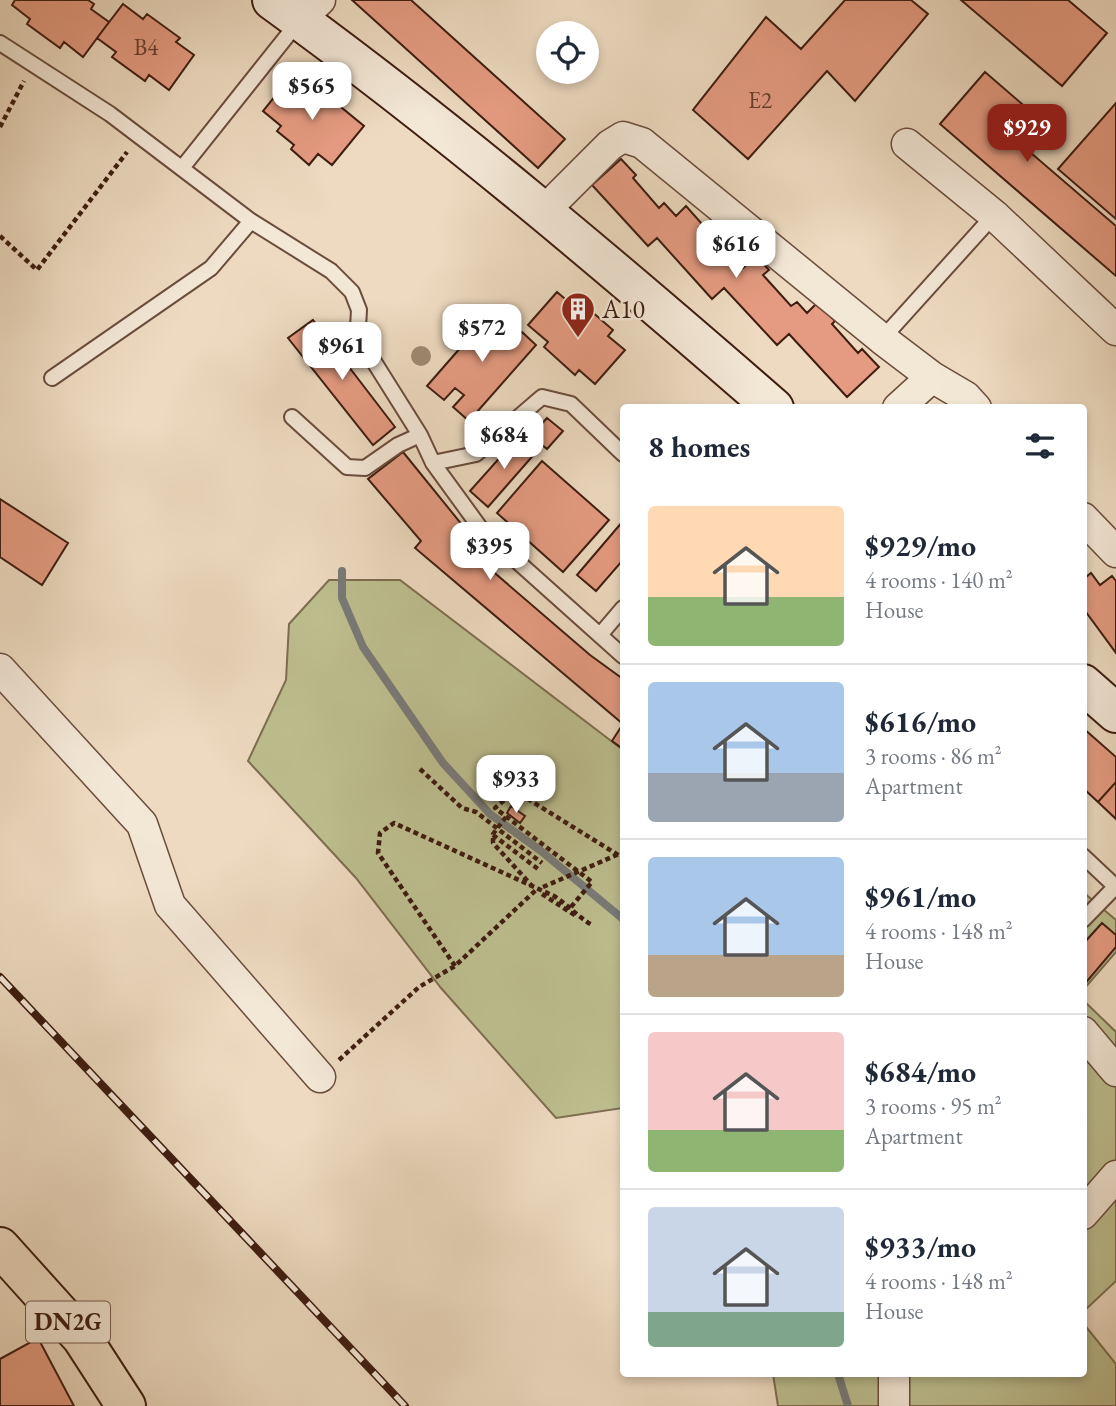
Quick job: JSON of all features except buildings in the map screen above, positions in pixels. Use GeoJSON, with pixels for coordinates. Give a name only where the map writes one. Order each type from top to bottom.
{"type":"FeatureCollection","features":[{"type":"Feature","properties":{"kind":"main road","name":"DN2G"},"geometry":{"type":"LineString","coordinates":[[0,1247],[82,1338],[126,1406]]}},
{"type":"Feature","properties":{"kind":"street"},"geometry":{"type":"LineString","coordinates":[[297,7],[769,404]]}},
{"type":"Feature","properties":{"kind":"street"},"geometry":{"type":"LineString","coordinates":[[543,212],[610,145],[622,137],[642,143],[882,339],[972,404]]}},
{"type":"Feature","properties":{"kind":"street"},"geometry":{"type":"LineString","coordinates":[[907,144],[994,215],[1116,330]]}},
{"type":"Feature","properties":{"kind":"street"},"geometry":{"type":"LineString","coordinates":[[902,404],[932,377]]}},
{"type":"Feature","properties":{"kind":"street"},"geometry":{"type":"LineString","coordinates":[[1087,522],[1116,552]]}},
{"type":"Feature","properties":{"kind":"street"},"geometry":{"type":"LineString","coordinates":[[0,669],[142,824],[170,905],[320,1077]]}},
{"type":"Feature","properties":{"kind":"street"},"geometry":{"type":"LineString","coordinates":[[1087,688],[1116,713]]}},
{"type":"Feature","properties":{"kind":"street"},"geometry":{"type":"LineString","coordinates":[[1087,1037],[1116,1071]]}},
{"type":"Feature","properties":{"kind":"street"},"geometry":{"type":"LineString","coordinates":[[1087,1209],[1116,1176]]}},
{"type":"Feature","properties":{"kind":"street"},"geometry":{"type":"LineString","coordinates":[[894,1377],[894,1406]]}},
{"type":"Feature","properties":{"kind":"lane"},"geometry":{"type":"LineString","coordinates":[[182,168],[297,7]]}},
{"type":"Feature","properties":{"kind":"lane"},"geometry":{"type":"LineString","coordinates":[[0,43],[139,136],[251,221],[331,271],[352,292],[359,310],[358,327],[366,349],[420,435],[433,463],[481,528],[620,653]]}},
{"type":"Feature","properties":{"kind":"lane"},"geometry":{"type":"LineString","coordinates":[[882,339],[994,215]]}},
{"type":"Feature","properties":{"kind":"lane"},"geometry":{"type":"LineString","coordinates":[[52,378],[211,268],[251,221]]}},
{"type":"Feature","properties":{"kind":"lane"},"geometry":{"type":"LineString","coordinates":[[433,463],[476,454],[542,397],[571,404],[620,451]]}},
{"type":"Feature","properties":{"kind":"lane"},"geometry":{"type":"LineString","coordinates":[[292,417],[347,467],[365,468],[398,445],[420,435]]}},
{"type":"Feature","properties":{"kind":"lane"},"geometry":{"type":"LineString","coordinates":[[600,635],[620,612]]}},
{"type":"Feature","properties":{"kind":"lane"},"geometry":{"type":"LineString","coordinates":[[1087,860],[1116,887],[1087,916]]}},
{"type":"Feature","properties":{"kind":"path"},"geometry":{"type":"LineString","coordinates":[[0,127],[32,64]]}},
{"type":"Feature","properties":{"kind":"path"},"geometry":{"type":"LineString","coordinates":[[0,236],[37,270],[139,136]]}},
{"type":"Feature","properties":{"kind":"path"},"geometry":{"type":"LineString","coordinates":[[420,769],[462,808],[476,812],[542,863]]}},
{"type":"Feature","properties":{"kind":"path"},"geometry":{"type":"LineString","coordinates":[[571,906],[592,882],[495,808],[515,791],[620,853]]}},
{"type":"Feature","properties":{"kind":"path"},"geometry":{"type":"LineString","coordinates":[[506,817],[493,834],[493,844],[536,890],[592,925]]}},
{"type":"Feature","properties":{"kind":"path"},"geometry":{"type":"LineString","coordinates":[[455,965],[378,853],[380,832],[394,822],[536,890],[554,896],[571,906],[579,918]]}},
{"type":"Feature","properties":{"kind":"path"},"geometry":{"type":"LineString","coordinates":[[493,834],[538,869]]}},
{"type":"Feature","properties":{"kind":"path"},"geometry":{"type":"LineString","coordinates":[[320,1077],[419,987],[455,965],[536,890],[620,855]]}},
{"type":"Feature","properties":{"kind":"green space"},"geometry":{"type":"Polygon","coordinates":[[[329,580],[400,580],[620,748],[620,1108],[556,1118],[441,988],[356,878],[248,761],[286,680],[289,624],[329,580]]]}},
{"type":"Feature","properties":{"kind":"green space"},"geometry":{"type":"Polygon","coordinates":[[[1087,895],[1116,920],[1116,952],[1087,985],[1087,895]]]}},
{"type":"Feature","properties":{"kind":"green space"},"geometry":{"type":"Polygon","coordinates":[[[1087,1004],[1116,1032],[1116,1281],[1087,1308],[1087,1004]]]}},
{"type":"Feature","properties":{"kind":"green space"},"geometry":{"type":"Polygon","coordinates":[[[1087,1328],[1116,1364],[1116,1406],[778,1406],[773,1377],[1087,1377],[1087,1328]]]}},
{"type":"Feature","properties":{"kind":"waterway"},"geometry":{"type":"LineString","coordinates":[[342,571],[342,598],[363,647],[443,763],[490,814],[541,851],[620,917]]}},
{"type":"Feature","properties":{"kind":"waterway"},"geometry":{"type":"LineString","coordinates":[[839,1377],[848,1406]]}},
{"type":"Feature","properties":{"kind":"railway"},"geometry":{"type":"LineString","coordinates":[[0,977],[405,1406]]}},
{"type":"Feature","properties":{"kind":"place","name":"A10"},"geometry":{"type":"Point","coordinates":[578,339]}}]}
